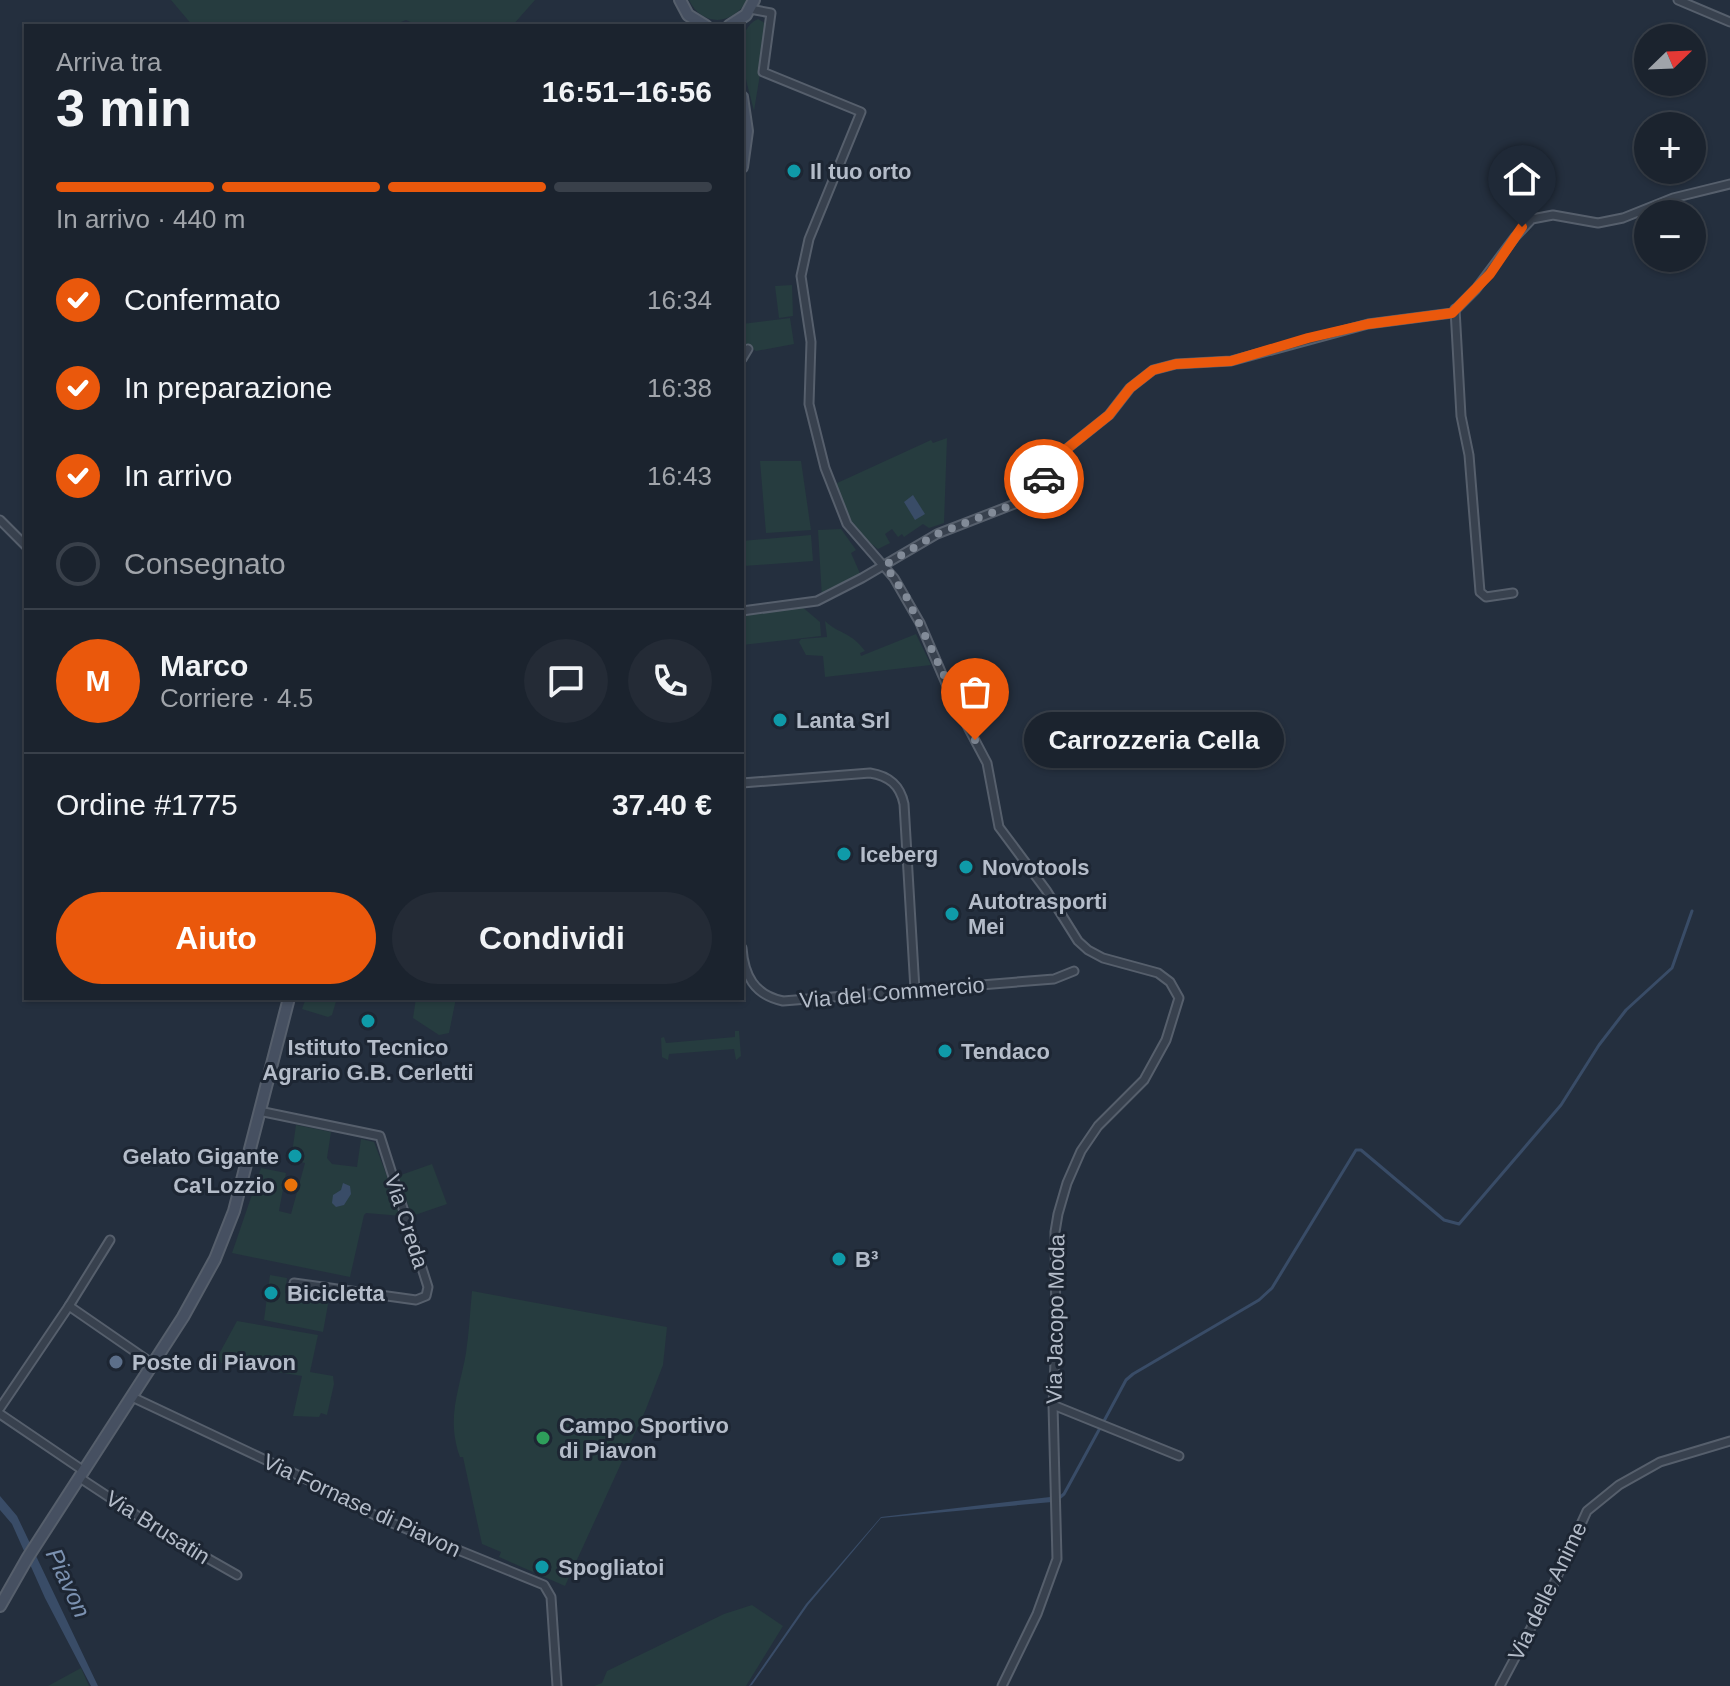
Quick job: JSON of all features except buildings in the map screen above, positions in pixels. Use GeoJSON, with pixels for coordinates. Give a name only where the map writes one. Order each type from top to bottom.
{"type":"FeatureCollection","features":[{"type":"Feature","properties":{"kind":"main road"},"geometry":{"type":"LineString","coordinates":[[680,0],[688,15],[702,24]]}},
{"type":"Feature","properties":{"kind":"main road"},"geometry":{"type":"LineString","coordinates":[[740,23],[752,5]]}},
{"type":"Feature","properties":{"kind":"main road"},"geometry":{"type":"LineString","coordinates":[[744,111],[747,131],[744,153]]}},
{"type":"Feature","properties":{"kind":"main road"},"geometry":{"type":"LineString","coordinates":[[0,1606],[196,1295],[222,1243],[234,1211],[288,1000]]}},
{"type":"Feature","properties":{"kind":"main road"},"geometry":{"type":"LineString","coordinates":[[0,1594],[16,1578]]}},
{"type":"Feature","properties":{"kind":"street"},"geometry":{"type":"LineString","coordinates":[[1678,0],[1730,22]]}},
{"type":"Feature","properties":{"kind":"street","name":"Via Jacopo Moda"},"geometry":{"type":"LineString","coordinates":[[752,5],[771,13],[763,72],[861,112],[809,239],[801,276],[811,342],[809,404],[813,430],[847,524],[885,565],[906,596],[951,695],[987,763],[999,827],[1088,950],[1103,958],[1158,973],[1170,982],[1179,998],[1171,1029],[1151,1070],[1098,1126],[1081,1151],[1067,1183],[1055,1232],[1055,1570],[1002,1686]]}},
{"type":"Feature","properties":{"kind":"street"},"geometry":{"type":"LineString","coordinates":[[744,611],[817,601],[937,534],[1030,498],[1037,492],[1054,459],[1109,415],[1130,388],[1153,370],[1176,364],[1231,361],[1353,328],[1452,313],[1483,282],[1532,219],[1553,215],[1598,223],[1623,218],[1673,198],[1730,184]]}},
{"type":"Feature","properties":{"kind":"street"},"geometry":{"type":"LineString","coordinates":[[1455,309],[1461,416],[1469,455],[1480,592],[1486,597],[1513,593]]}},
{"type":"Feature","properties":{"kind":"street"},"geometry":{"type":"LineString","coordinates":[[744,356],[748,349]]}},
{"type":"Feature","properties":{"kind":"street"},"geometry":{"type":"LineString","coordinates":[[0,520],[24,544]]}},
{"type":"Feature","properties":{"kind":"street"},"geometry":{"type":"LineString","coordinates":[[744,783],[870,773],[887,778],[897,787],[904,804],[915,990]]}},
{"type":"Feature","properties":{"kind":"street","name":"Via del Commercio"},"geometry":{"type":"LineString","coordinates":[[744,960],[752,984],[778,1000],[1054,979],[1074,971]]}},
{"type":"Feature","properties":{"kind":"street","name":"Via Creda"},"geometry":{"type":"LineString","coordinates":[[259,1111],[380,1136],[428,1292],[416,1300],[294,1283]]}},
{"type":"Feature","properties":{"kind":"street"},"geometry":{"type":"LineString","coordinates":[[0,1411],[110,1240]]}},
{"type":"Feature","properties":{"kind":"street"},"geometry":{"type":"LineString","coordinates":[[69,1306],[153,1364]]}},
{"type":"Feature","properties":{"kind":"street","name":"Via Fornase di Piavon"},"geometry":{"type":"LineString","coordinates":[[132,1397],[308,1480],[382,1519],[544,1585],[551,1597],[557,1686]]}},
{"type":"Feature","properties":{"kind":"street"},"geometry":{"type":"LineString","coordinates":[[1053,1405],[1179,1456]]}},
{"type":"Feature","properties":{"kind":"street","name":"Via Brusatin"},"geometry":{"type":"LineString","coordinates":[[0,1411],[165,1534],[237,1575]]}},
{"type":"Feature","properties":{"kind":"street","name":"Via delle Anime"},"geometry":{"type":"LineString","coordinates":[[1500,1686],[1550,1592],[1587,1511],[1619,1485],[1660,1462],[1730,1441]]}},
{"type":"Feature","properties":{"kind":"green space"},"geometry":{"type":"Polygon","coordinates":[[[171,0],[535,0],[514,24],[415,24],[406,20],[396,24],[191,24],[171,0]]]}},
{"type":"Feature","properties":{"kind":"green space"},"geometry":{"type":"Polygon","coordinates":[[[689,0],[747,0],[734,15],[718,20],[702,15],[689,0]]]}},
{"type":"Feature","properties":{"kind":"green space"},"geometry":{"type":"Polygon","coordinates":[[[758,19],[768,25],[754,111],[744,68],[744,35],[758,19]]]}},
{"type":"Feature","properties":{"kind":"green space"},"geometry":{"type":"Polygon","coordinates":[[[792,285],[793,316],[779,318],[775,286],[792,285]]]}},
{"type":"Feature","properties":{"kind":"green space"},"geometry":{"type":"Polygon","coordinates":[[[790,318],[794,344],[756,351],[745,344],[744,324],[790,318]]]}},
{"type":"Feature","properties":{"kind":"green space"},"geometry":{"type":"Polygon","coordinates":[[[947,438],[944,523],[929,528],[923,524],[904,537],[902,534],[898,537],[892,529],[885,534],[890,543],[878,549],[851,521],[835,484],[931,440],[933,443],[947,438]]]}},
{"type":"Feature","properties":{"kind":"green space"},"geometry":{"type":"Polygon","coordinates":[[[760,461],[801,461],[811,530],[766,533],[760,461]]]}},
{"type":"Feature","properties":{"kind":"green space"},"geometry":{"type":"Polygon","coordinates":[[[841,529],[856,550],[851,553],[862,578],[822,598],[818,530],[841,529]]]}},
{"type":"Feature","properties":{"kind":"green space"},"geometry":{"type":"Polygon","coordinates":[[[811,535],[813,561],[744,566],[744,541],[811,535]]]}},
{"type":"Feature","properties":{"kind":"green space"},"geometry":{"type":"Polygon","coordinates":[[[800,605],[820,622],[821,636],[744,645],[744,611],[800,605]]]}},
{"type":"Feature","properties":{"kind":"green space"},"geometry":{"type":"Polygon","coordinates":[[[825,621],[860,645],[865,651],[860,653],[861,656],[916,634],[931,665],[825,677],[823,656],[806,655],[799,642],[801,639],[827,637],[825,621]]]}},
{"type":"Feature","properties":{"kind":"green space"},"geometry":{"type":"Polygon","coordinates":[[[305,1000],[336,1000],[332,1015],[328,1017],[302,1009],[305,1000]]]}},
{"type":"Feature","properties":{"kind":"green space"},"geometry":{"type":"Polygon","coordinates":[[[416,1000],[456,1000],[449,1033],[439,1035],[413,1018],[416,1000]]]}},
{"type":"Feature","properties":{"kind":"green space"},"geometry":{"type":"Polygon","coordinates":[[[735,1031],[739,1031],[741,1056],[736,1060],[734,1049],[669,1054],[668,1060],[662,1057],[661,1038],[664,1037],[666,1043],[735,1037],[735,1031]]]}},
{"type":"Feature","properties":{"kind":"green space"},"geometry":{"type":"Polygon","coordinates":[[[296,1125],[331,1132],[327,1158],[332,1164],[357,1167],[361,1139],[374,1142],[402,1216],[364,1215],[350,1277],[232,1253],[261,1168],[286,1173],[279,1211],[291,1214],[305,1163],[291,1160],[296,1125]]]}},
{"type":"Feature","properties":{"kind":"green space"},"geometry":{"type":"Polygon","coordinates":[[[432,1164],[447,1204],[412,1216],[398,1176],[432,1164]]]}},
{"type":"Feature","properties":{"kind":"green space"},"geometry":{"type":"Polygon","coordinates":[[[270,1275],[287,1278],[285,1293],[299,1294],[300,1290],[330,1293],[323,1332],[264,1320],[270,1275]]]}},
{"type":"Feature","properties":{"kind":"green space","name":"Campo Sportivo di Piavon"},"geometry":{"type":"Polygon","coordinates":[[[472,1291],[667,1327],[663,1365],[646,1409],[565,1586],[499,1557],[501,1552],[482,1544],[454,1430],[472,1291]]]}},
{"type":"Feature","properties":{"kind":"green space"},"geometry":{"type":"Polygon","coordinates":[[[237,1321],[318,1335],[310,1372],[333,1376],[327,1415],[293,1416],[302,1376],[221,1363],[218,1356],[237,1321]]]}},
{"type":"Feature","properties":{"kind":"green space"},"geometry":{"type":"Polygon","coordinates":[[[752,1605],[783,1626],[746,1686],[594,1686],[602,1683],[607,1671],[724,1614],[752,1605]]]}},
{"type":"Feature","properties":{"kind":"green space"},"geometry":{"type":"Polygon","coordinates":[[[81,1668],[89,1686],[48,1686],[81,1668]]]}},
{"type":"Feature","properties":{"kind":"water"},"geometry":{"type":"Polygon","coordinates":[[[913,495],[925,514],[915,520],[904,502],[913,495]]]}},
{"type":"Feature","properties":{"kind":"water"},"geometry":{"type":"Polygon","coordinates":[[[343,1183],[350,1186],[351,1194],[344,1205],[336,1207],[332,1203],[333,1195],[341,1190],[343,1183]]]}},
{"type":"Feature","properties":{"kind":"water"},"geometry":{"type":"Polygon","coordinates":[[[0,1496],[17,1516],[98,1686],[91,1686],[45,1598],[12,1524],[0,1510],[0,1496]]]}},
{"type":"Feature","properties":{"kind":"water"},"geometry":{"type":"Polygon","coordinates":[[[1050,1497],[1052,1502],[881,1518],[808,1605],[749,1686],[806,1604],[881,1517],[1050,1497]]]}},
{"type":"Feature","properties":{"kind":"waterway"},"geometry":{"type":"LineString","coordinates":[[1104,1421],[1126,1380],[1133,1374],[1259,1300],[1272,1288],[1356,1150],[1361,1150],[1444,1220],[1459,1224],[1561,1105],[1599,1045],[1626,1010],[1672,968],[1692,911]]}},
{"type":"Feature","properties":{"kind":"waterway"},"geometry":{"type":"LineString","coordinates":[[1058,1499],[1064,1494],[1100,1428]]}},
{"type":"Feature","properties":{"kind":"way so far"},"geometry":{"type":"LineString","coordinates":[[975,740],[951,695],[920,623],[885,565],[937,534],[1021,503],[1037,492],[1044,479]]}},
{"type":"Feature","properties":{"kind":"place","name":"Il tuo orto"},"geometry":{"type":"Point","coordinates":[794,171]}},
{"type":"Feature","properties":{"kind":"place","name":"Lanta Srl"},"geometry":{"type":"Point","coordinates":[780,720]}},
{"type":"Feature","properties":{"kind":"place","name":"Carrozzeria Cella"},"geometry":{"type":"Point","coordinates":[975,740]}},
{"type":"Feature","properties":{"kind":"place","name":"Iceberg"},"geometry":{"type":"Point","coordinates":[844,854]}},
{"type":"Feature","properties":{"kind":"place","name":"Novotools"},"geometry":{"type":"Point","coordinates":[966,867]}},
{"type":"Feature","properties":{"kind":"place","name":"Autotrasporti Mei"},"geometry":{"type":"Point","coordinates":[952,914]}},
{"type":"Feature","properties":{"kind":"place","name":"Istituto Tecnico Agrario G.B. Cerletti"},"geometry":{"type":"Point","coordinates":[368,1021]}},
{"type":"Feature","properties":{"kind":"place","name":"Tendaco"},"geometry":{"type":"Point","coordinates":[945,1051]}},
{"type":"Feature","properties":{"kind":"place","name":"Gelato Gigante"},"geometry":{"type":"Point","coordinates":[295,1156]}},
{"type":"Feature","properties":{"kind":"place","name":"Ca'Lozzio"},"geometry":{"type":"Point","coordinates":[291,1185]}},
{"type":"Feature","properties":{"kind":"place","name":"B³"},"geometry":{"type":"Point","coordinates":[839,1259]}},
{"type":"Feature","properties":{"kind":"place","name":"Bicicletta"},"geometry":{"type":"Point","coordinates":[271,1293]}},
{"type":"Feature","properties":{"kind":"place","name":"Poste di Piavon"},"geometry":{"type":"Point","coordinates":[116,1362]}},
{"type":"Feature","properties":{"kind":"place","name":"Campo Sportivo di Piavon"},"geometry":{"type":"Point","coordinates":[543,1438]}},
{"type":"Feature","properties":{"kind":"place","name":"Spogliatoi"},"geometry":{"type":"Point","coordinates":[542,1567]}},
{"type":"Feature","properties":{"kind":"route"},"geometry":{"type":"LineString","coordinates":[[1044,479],[1054,459],[1109,415],[1130,388],[1153,370],[1176,364],[1231,361],[1368,324],[1452,313],[1490,274],[1522,227]]}},
{"type":"Feature","properties":{"kind":"water label","name":"Piavon"},"geometry":{"type":"Point","coordinates":[68,1583]}}]}
